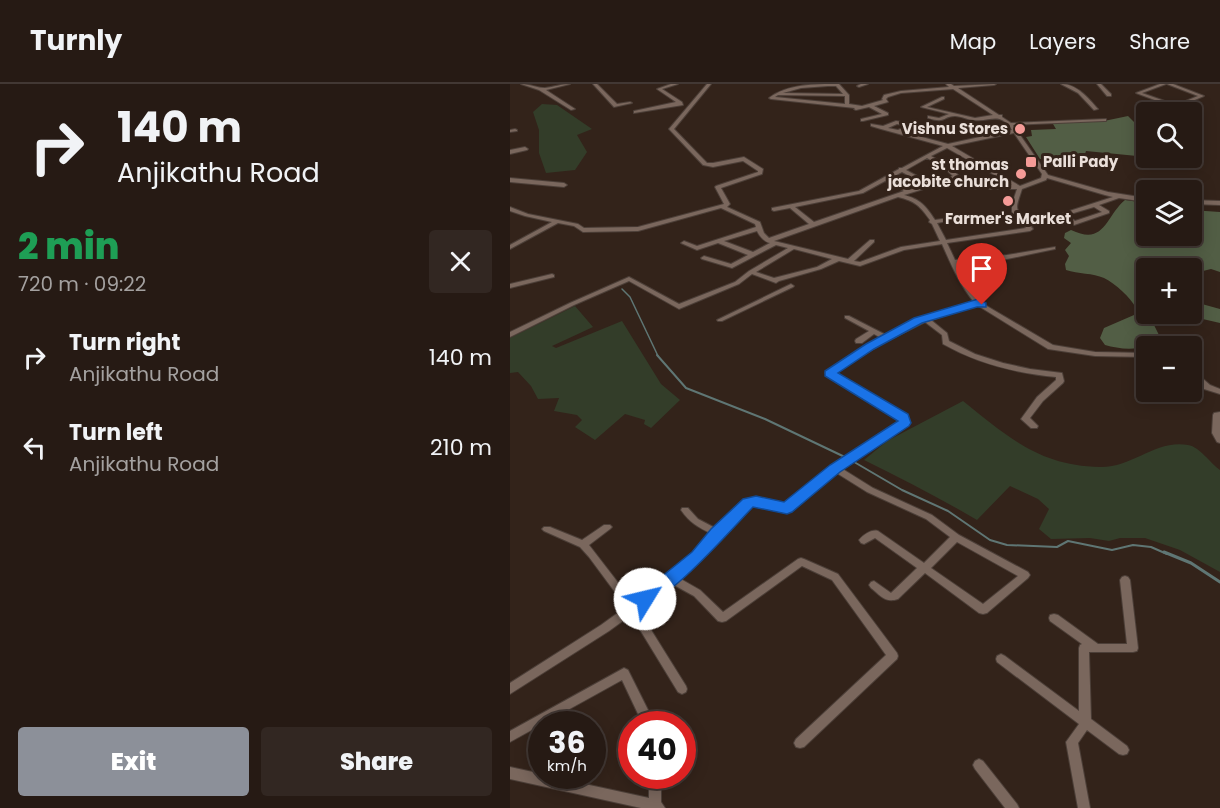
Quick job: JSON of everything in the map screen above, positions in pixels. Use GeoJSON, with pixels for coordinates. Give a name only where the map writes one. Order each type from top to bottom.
{"type":"FeatureCollection","features":[{"type":"Feature","properties":{"kind":"street"},"geometry":{"type":"LineString","coordinates":[[523,84],[542,90],[573,109]]}},
{"type":"Feature","properties":{"kind":"street"},"geometry":{"type":"LineString","coordinates":[[542,90],[568,84]]}},
{"type":"Feature","properties":{"kind":"street"},"geometry":{"type":"LineString","coordinates":[[595,84],[616,106],[630,103]]}},
{"type":"Feature","properties":{"kind":"street"},"geometry":{"type":"LineString","coordinates":[[676,84],[659,89],[690,108]]}},
{"type":"Feature","properties":{"kind":"street"},"geometry":{"type":"LineString","coordinates":[[510,209],[576,225],[583,230],[638,229],[723,207],[727,204],[718,187],[761,172],[744,159],[713,165],[705,164],[671,129],[709,84]]}},
{"type":"Feature","properties":{"kind":"street"},"geometry":{"type":"LineString","coordinates":[[859,86],[866,84]]}},
{"type":"Feature","properties":{"kind":"street"},"geometry":{"type":"LineString","coordinates":[[900,84],[911,91]]}},
{"type":"Feature","properties":{"kind":"street"},"geometry":{"type":"LineString","coordinates":[[853,110],[886,101],[884,99],[886,96],[911,91],[951,85],[994,84]]}},
{"type":"Feature","properties":{"kind":"street"},"geometry":{"type":"LineString","coordinates":[[1063,84],[1080,92],[1096,109]]}},
{"type":"Feature","properties":{"kind":"street"},"geometry":{"type":"LineString","coordinates":[[1099,84],[1109,94]]}},
{"type":"Feature","properties":{"kind":"street"},"geometry":{"type":"LineString","coordinates":[[1164,84],[1138,93],[1176,107],[1202,96],[1184,86],[1169,84]]}},
{"type":"Feature","properties":{"kind":"street"},"geometry":{"type":"LineString","coordinates":[[847,106],[847,95],[836,85],[798,85],[781,89],[771,99],[847,106],[861,107]]}},
{"type":"Feature","properties":{"kind":"street"},"geometry":{"type":"LineString","coordinates":[[951,85],[1010,124],[1046,176]]}},
{"type":"Feature","properties":{"kind":"street"},"geometry":{"type":"LineString","coordinates":[[775,94],[847,95]]}},
{"type":"Feature","properties":{"kind":"street"},"geometry":{"type":"LineString","coordinates":[[942,98],[922,107],[962,117],[980,119],[1000,116]]}},
{"type":"Feature","properties":{"kind":"street"},"geometry":{"type":"LineString","coordinates":[[636,112],[680,103]]}},
{"type":"Feature","properties":{"kind":"street"},"geometry":{"type":"LineString","coordinates":[[863,120],[886,114],[869,105]]}},
{"type":"Feature","properties":{"kind":"street"},"geometry":{"type":"LineString","coordinates":[[930,117],[939,120],[952,115]]}},
{"type":"Feature","properties":{"kind":"street"},"geometry":{"type":"LineString","coordinates":[[940,125],[962,117]]}},
{"type":"Feature","properties":{"kind":"street"},"geometry":{"type":"LineString","coordinates":[[1010,124],[1104,120]]}},
{"type":"Feature","properties":{"kind":"street"},"geometry":{"type":"LineString","coordinates":[[883,128],[898,122],[912,125],[899,132]]}},
{"type":"Feature","properties":{"kind":"street"},"geometry":{"type":"LineString","coordinates":[[873,125],[946,146],[994,170],[1020,188]]}},
{"type":"Feature","properties":{"kind":"street"},"geometry":{"type":"LineString","coordinates":[[774,209],[861,192],[946,146],[1016,131]]}},
{"type":"Feature","properties":{"kind":"street"},"geometry":{"type":"LineString","coordinates":[[510,152],[525,149]]}},
{"type":"Feature","properties":{"kind":"street"},"geometry":{"type":"LineString","coordinates":[[926,156],[976,187],[1020,188],[1046,176],[1136,198]]}},
{"type":"Feature","properties":{"kind":"street"},"geometry":{"type":"LineString","coordinates":[[901,169],[928,184]]}},
{"type":"Feature","properties":{"kind":"street"},"geometry":{"type":"LineString","coordinates":[[704,258],[732,266],[773,241],[907,191],[957,177]]}},
{"type":"Feature","properties":{"kind":"street"},"geometry":{"type":"LineString","coordinates":[[885,178],[907,191]]}},
{"type":"Feature","properties":{"kind":"street"},"geometry":{"type":"LineString","coordinates":[[510,180],[564,185]]}},
{"type":"Feature","properties":{"kind":"street"},"geometry":{"type":"LineString","coordinates":[[1020,188],[1012,208],[1014,214],[1028,226]]}},
{"type":"Feature","properties":{"kind":"street"},"geometry":{"type":"LineString","coordinates":[[898,195],[917,201],[943,242],[966,291],[978,303],[1051,347],[1095,354],[1136,355]]}},
{"type":"Feature","properties":{"kind":"street"},"geometry":{"type":"LineString","coordinates":[[1028,226],[1121,196]]}},
{"type":"Feature","properties":{"kind":"street"},"geometry":{"type":"LineString","coordinates":[[1202,202],[1220,203]]}},
{"type":"Feature","properties":{"kind":"street"},"geometry":{"type":"LineString","coordinates":[[1063,215],[1074,222],[1107,212],[1095,205]]}},
{"type":"Feature","properties":{"kind":"street"},"geometry":{"type":"LineString","coordinates":[[791,206],[814,225]]}},
{"type":"Feature","properties":{"kind":"street"},"geometry":{"type":"LineString","coordinates":[[723,207],[758,223],[761,234],[773,241],[860,264],[903,248],[1030,229],[1028,226]]}},
{"type":"Feature","properties":{"kind":"street"},"geometry":{"type":"LineString","coordinates":[[932,222],[962,217]]}},
{"type":"Feature","properties":{"kind":"street"},"geometry":{"type":"LineString","coordinates":[[510,247],[556,222]]}},
{"type":"Feature","properties":{"kind":"street"},"geometry":{"type":"LineString","coordinates":[[684,243],[697,248],[759,228]]}},
{"type":"Feature","properties":{"kind":"street"},"geometry":{"type":"LineString","coordinates":[[717,241],[751,254]]}},
{"type":"Feature","properties":{"kind":"street"},"geometry":{"type":"LineString","coordinates":[[851,260],[872,241]]}},
{"type":"Feature","properties":{"kind":"street"},"geometry":{"type":"LineString","coordinates":[[510,335],[629,279],[679,308],[737,283],[793,247]]}},
{"type":"Feature","properties":{"kind":"street"},"geometry":{"type":"LineString","coordinates":[[952,262],[1007,257],[1053,248]]}},
{"type":"Feature","properties":{"kind":"street"},"geometry":{"type":"LineString","coordinates":[[774,280],[819,268],[839,258]]}},
{"type":"Feature","properties":{"kind":"street"},"geometry":{"type":"LineString","coordinates":[[720,320],[792,286],[751,272]]}},
{"type":"Feature","properties":{"kind":"street"},"geometry":{"type":"LineString","coordinates":[[510,286],[552,276]]}},
{"type":"Feature","properties":{"kind":"street"},"geometry":{"type":"LineString","coordinates":[[510,689],[672,579],[698,557],[717,533],[748,503],[756,501],[787,508],[835,468],[905,421],[903,417],[829,374],[903,328],[924,318],[978,303]]}},
{"type":"Feature","properties":{"kind":"street"},"geometry":{"type":"LineString","coordinates":[[847,316],[886,338]]}},
{"type":"Feature","properties":{"kind":"street"},"geometry":{"type":"LineString","coordinates":[[924,318],[945,334],[946,342],[964,351],[1022,371],[1059,375],[1060,381],[1040,399],[1025,419],[1034,426]]}},
{"type":"Feature","properties":{"kind":"street"},"geometry":{"type":"LineString","coordinates":[[859,341],[874,331]]}},
{"type":"Feature","properties":{"kind":"street"},"geometry":{"type":"LineString","coordinates":[[1202,383],[1220,392]]}},
{"type":"Feature","properties":{"kind":"street"},"geometry":{"type":"LineString","coordinates":[[1220,415],[1216,415],[1216,433],[1220,440]]}},
{"type":"Feature","properties":{"kind":"street"},"geometry":{"type":"LineString","coordinates":[[835,468],[870,490],[929,517],[956,537],[1025,575],[982,610],[875,532],[864,540]]}},
{"type":"Feature","properties":{"kind":"street"},"geometry":{"type":"LineString","coordinates":[[685,510],[695,521],[717,533]]}},
{"type":"Feature","properties":{"kind":"street"},"geometry":{"type":"LineString","coordinates":[[583,544],[607,527]]}},
{"type":"Feature","properties":{"kind":"street"},"geometry":{"type":"LineString","coordinates":[[547,530],[583,544],[632,608],[681,689]]}},
{"type":"Feature","properties":{"kind":"street"},"geometry":{"type":"LineString","coordinates":[[874,585],[892,597],[956,537]]}},
{"type":"Feature","properties":{"kind":"street"},"geometry":{"type":"LineString","coordinates":[[672,579],[697,593],[722,618],[801,562],[835,577],[892,656],[800,743]]}},
{"type":"Feature","properties":{"kind":"street"},"geometry":{"type":"LineString","coordinates":[[1084,808],[1072,742],[1085,724],[1084,648],[1132,648],[1125,580]]}},
{"type":"Feature","properties":{"kind":"street"},"geometry":{"type":"LineString","coordinates":[[1054,618],[1097,648]]}},
{"type":"Feature","properties":{"kind":"street"},"geometry":{"type":"LineString","coordinates":[[1001,659],[1085,724],[1123,750]]}},
{"type":"Feature","properties":{"kind":"street"},"geometry":{"type":"LineString","coordinates":[[510,737],[624,673],[643,711]]}},
{"type":"Feature","properties":{"kind":"street"},"geometry":{"type":"LineString","coordinates":[[979,765],[1013,808]]}},
{"type":"Feature","properties":{"kind":"street"},"geometry":{"type":"LineString","coordinates":[[510,774],[657,807],[656,789]]}},
{"type":"Feature","properties":{"kind":"green space"},"geometry":{"type":"Polygon","coordinates":[[[542,104],[557,105],[592,129],[577,135],[587,152],[575,170],[546,173],[539,153],[539,130],[533,112],[542,104]]]}},
{"type":"Feature","properties":{"kind":"green space"},"geometry":{"type":"Polygon","coordinates":[[[1128,116],[1136,124],[1136,156],[1086,151],[1084,157],[1040,159],[1026,137],[1032,136],[1031,130],[1056,129],[1053,124],[1057,121],[1104,121],[1128,116]]]}},
{"type":"Feature","properties":{"kind":"green space"},"geometry":{"type":"Polygon","coordinates":[[[1125,200],[1136,202],[1136,246],[1202,246],[1202,211],[1220,212],[1220,272],[1211,269],[1202,271],[1202,258],[1136,258],[1136,308],[1118,287],[1104,278],[1066,270],[1065,264],[1069,256],[1065,250],[1071,243],[1064,238],[1065,233],[1071,230],[1082,234],[1098,232],[1125,200]]]}},
{"type":"Feature","properties":{"kind":"green space"},"geometry":{"type":"Polygon","coordinates":[[[1202,304],[1220,309],[1220,323],[1202,319],[1202,304]]]}},
{"type":"Feature","properties":{"kind":"green space"},"geometry":{"type":"Polygon","coordinates":[[[575,306],[593,327],[552,346],[556,348],[622,321],[661,384],[680,400],[651,428],[644,424],[645,420],[625,414],[595,440],[575,427],[582,420],[577,415],[554,411],[559,398],[538,399],[531,386],[518,372],[510,373],[510,338],[575,306]]]}},
{"type":"Feature","properties":{"kind":"green space"},"geometry":{"type":"Polygon","coordinates":[[[1136,308],[1136,324],[1154,324],[1160,336],[1136,336],[1136,348],[1105,345],[1100,338],[1104,328],[1134,315],[1136,308]]]}},
{"type":"Feature","properties":{"kind":"green space"},"geometry":{"type":"Polygon","coordinates":[[[963,401],[1025,447],[1041,455],[1078,465],[1112,466],[1176,444],[1188,445],[1197,449],[1220,470],[1220,572],[1180,550],[1145,538],[1120,538],[1109,541],[1090,538],[1051,539],[1039,529],[1049,509],[1038,499],[1010,486],[977,520],[864,460],[887,441],[963,401]]]}},
{"type":"Feature","properties":{"kind":"waterway"},"geometry":{"type":"LineString","coordinates":[[622,289],[630,297],[658,356]]}},
{"type":"Feature","properties":{"kind":"waterway"},"geometry":{"type":"LineString","coordinates":[[657,355],[686,388],[765,419],[849,459],[902,490],[948,511],[990,540],[1007,545],[1057,547],[1068,541],[1112,550],[1133,545],[1151,547],[1167,554]]}},
{"type":"Feature","properties":{"kind":"waterway"},"geometry":{"type":"LineString","coordinates":[[1164,552],[1191,563],[1220,582]]}},
{"type":"Feature","properties":{"kind":"place","name":"Vishnu Stores"},"geometry":{"type":"Point","coordinates":[1020,129]}},
{"type":"Feature","properties":{"kind":"place","name":"Palli Pady"},"geometry":{"type":"Point","coordinates":[1031,162]}},
{"type":"Feature","properties":{"kind":"place","name":"st thomas jacobite church"},"geometry":{"type":"Point","coordinates":[1021,174]}},
{"type":"Feature","properties":{"kind":"place","name":"Farmer's Market"},"geometry":{"type":"Point","coordinates":[1008,201]}},
{"type":"Feature","properties":{"kind":"route"},"geometry":{"type":"LineString","coordinates":[[645,599],[698,557],[714,540],[717,533],[748,503],[756,501],[787,508],[835,468],[905,423],[903,417],[829,374],[870,346],[918,320],[978,303],[982,305]]}}]}
